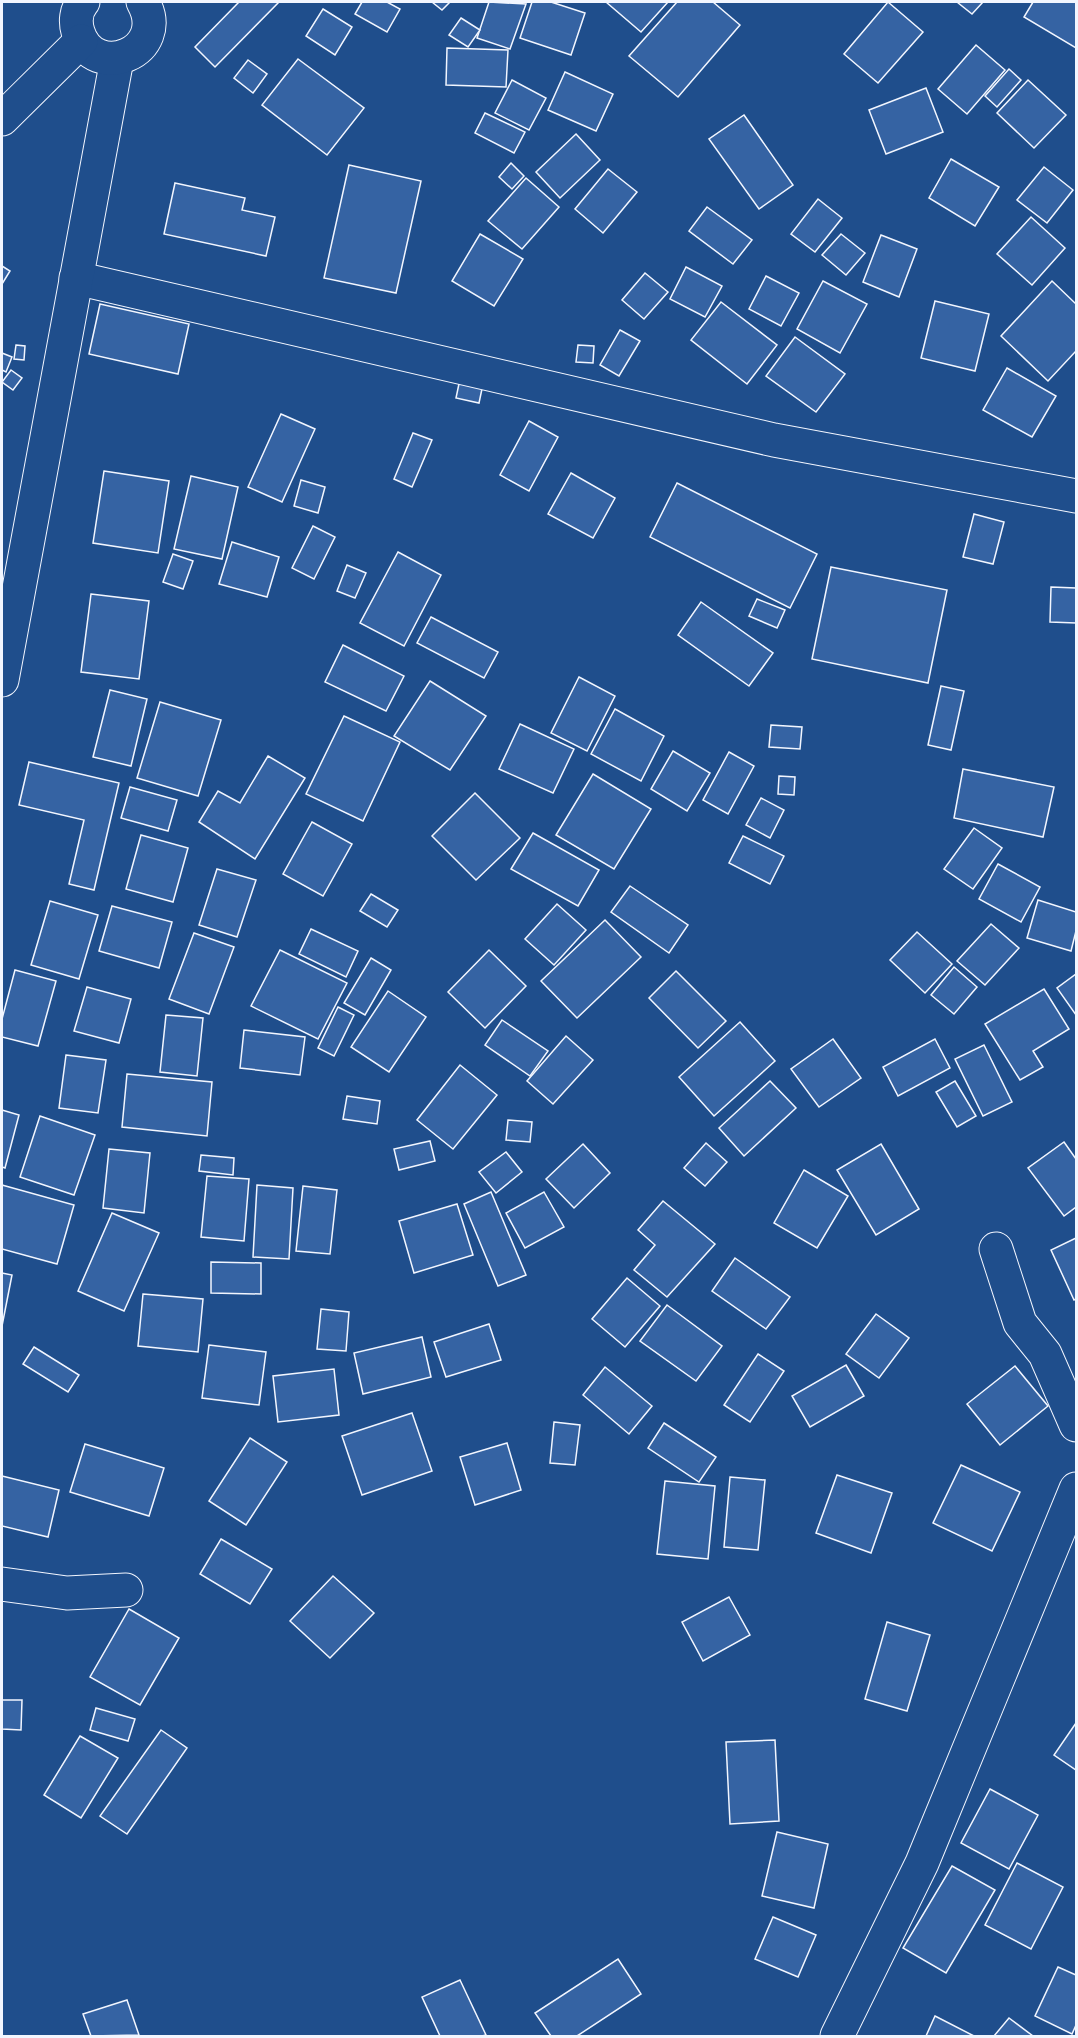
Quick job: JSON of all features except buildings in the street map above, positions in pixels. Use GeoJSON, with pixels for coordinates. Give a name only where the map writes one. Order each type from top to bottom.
{"type":"FeatureCollection","features":[{"type":"Feature","properties":{"kind":"street"},"geometry":{"type":"LineString","coordinates":[[83,2],[75,22],[81,41],[97,55],[117,59],[136,49],[149,31],[150,17],[145,2]]}},
{"type":"Feature","properties":{"kind":"street"},"geometry":{"type":"LineString","coordinates":[[2,119],[81,41]]}},
{"type":"Feature","properties":{"kind":"street"},"geometry":{"type":"LineString","coordinates":[[2,680],[117,59]]}},
{"type":"Feature","properties":{"kind":"street"},"geometry":{"type":"LineString","coordinates":[[76,278],[774,440],[1077,496]]}},
{"type":"Feature","properties":{"kind":"street"},"geometry":{"type":"LineString","coordinates":[[996,1250],[1020,1323],[1045,1354],[1077,1425]]}},
{"type":"Feature","properties":{"kind":"street"},"geometry":{"type":"LineString","coordinates":[[837,2037],[922,1863],[1077,1489]]}},
{"type":"Feature","properties":{"kind":"street"},"geometry":{"type":"LineString","coordinates":[[2,1584],[67,1593],[126,1590]]}}]}
